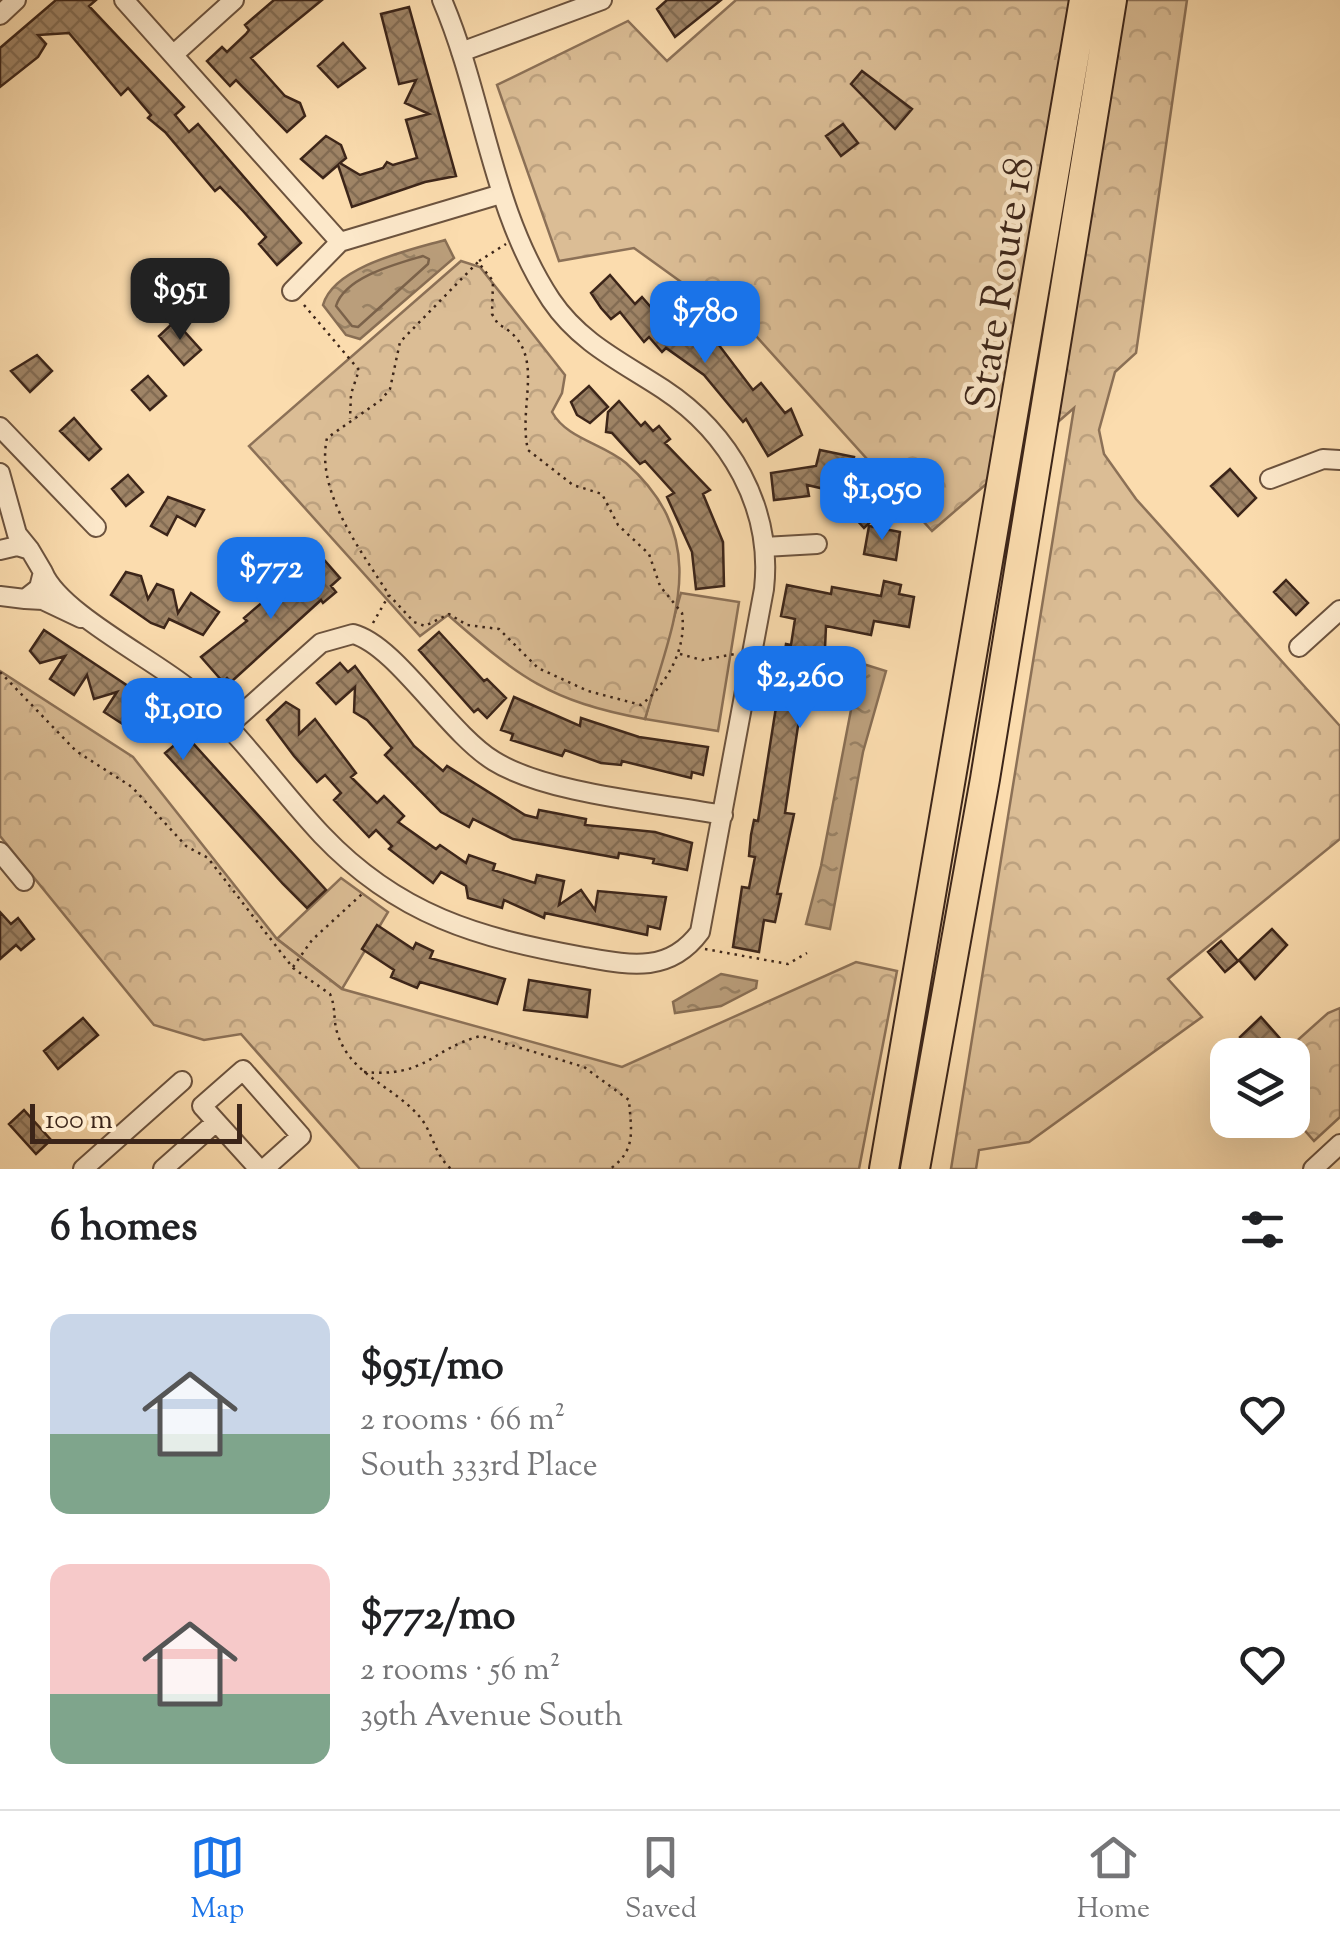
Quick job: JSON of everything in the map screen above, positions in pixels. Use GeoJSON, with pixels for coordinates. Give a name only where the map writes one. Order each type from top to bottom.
{"type":"FeatureCollection","features":[{"type":"Feature","properties":{"kind":"highway","name":"State Route 18"},"geometry":{"type":"LineString","coordinates":[[884,1169],[1084,0]]}},
{"type":"Feature","properties":{"kind":"highway","name":"State Route 18"},"geometry":{"type":"LineString","coordinates":[[914,1169],[986,779],[1112,0]]}},
{"type":"Feature","properties":{"kind":"street"},"geometry":{"type":"LineString","coordinates":[[0,15],[16,0]]}},
{"type":"Feature","properties":{"kind":"street"},"geometry":{"type":"LineString","coordinates":[[124,0],[340,242]]}},
{"type":"Feature","properties":{"kind":"street"},"geometry":{"type":"LineString","coordinates":[[173,55],[234,0]]}},
{"type":"Feature","properties":{"kind":"street"},"geometry":{"type":"LineString","coordinates":[[2,482],[18,534],[46,580],[95,624],[188,688],[228,726],[321,834],[406,904],[480,934],[638,965],[660,963],[684,950],[702,926],[764,589],[764,547],[750,493],[725,445],[680,401],[614,361],[578,332],[550,297],[501,194],[461,52],[442,0]]}},
{"type":"Feature","properties":{"kind":"street"},"geometry":{"type":"LineString","coordinates":[[461,52],[602,0]]}},
{"type":"Feature","properties":{"kind":"street"},"geometry":{"type":"LineString","coordinates":[[292,291],[340,242],[501,194]]}},
{"type":"Feature","properties":{"kind":"street"},"geometry":{"type":"LineString","coordinates":[[0,427],[96,527]]}},
{"type":"Feature","properties":{"kind":"street"},"geometry":{"type":"LineString","coordinates":[[1270,479],[1323,459],[1340,460]]}},
{"type":"Feature","properties":{"kind":"street"},"geometry":{"type":"LineString","coordinates":[[2,482],[0,547],[30,550]]}},
{"type":"Feature","properties":{"kind":"street"},"geometry":{"type":"LineString","coordinates":[[764,547],[817,544]]}},
{"type":"Feature","properties":{"kind":"street"},"geometry":{"type":"LineString","coordinates":[[0,616],[15,598],[38,588],[43,572]]}},
{"type":"Feature","properties":{"kind":"street"},"geometry":{"type":"LineString","coordinates":[[15,598],[43,600],[95,624]]}},
{"type":"Feature","properties":{"kind":"street"},"geometry":{"type":"LineString","coordinates":[[1299,647],[1340,610]]}},
{"type":"Feature","properties":{"kind":"street"},"geometry":{"type":"LineString","coordinates":[[228,726],[328,638],[342,634],[364,638],[466,741],[506,768],[530,777],[723,816]]}},
{"type":"Feature","properties":{"kind":"street"},"geometry":{"type":"LineString","coordinates":[[0,852],[24,881]]}},
{"type":"Feature","properties":{"kind":"street"},"geometry":{"type":"LineString","coordinates":[[243,1070],[301,1136],[261,1169],[216,1122],[202,1106],[243,1070]]}},
{"type":"Feature","properties":{"kind":"street"},"geometry":{"type":"LineString","coordinates":[[83,1169],[182,1081]]}},
{"type":"Feature","properties":{"kind":"street"},"geometry":{"type":"LineString","coordinates":[[163,1169],[216,1122]]}},
{"type":"Feature","properties":{"kind":"street"},"geometry":{"type":"LineString","coordinates":[[1312,1169],[1340,1144]]}},
{"type":"Feature","properties":{"kind":"path"},"geometry":{"type":"LineString","coordinates":[[478,262],[493,280],[492,314],[498,324],[513,330],[526,348],[528,450],[573,485],[602,494],[618,525],[648,554],[660,586],[682,613],[678,653],[663,684],[641,705],[538,668],[499,629],[468,625],[449,614],[425,626],[414,622],[389,595],[345,520],[326,469],[327,438],[390,388],[394,353],[400,342],[478,262],[520,237]]}},
{"type":"Feature","properties":{"kind":"path"},"geometry":{"type":"LineString","coordinates":[[292,291],[359,370],[350,394],[350,420]]}},
{"type":"Feature","properties":{"kind":"path"},"geometry":{"type":"LineString","coordinates":[[364,638],[389,595]]}},
{"type":"Feature","properties":{"kind":"path"},"geometry":{"type":"LineString","coordinates":[[678,653],[702,660],[721,654],[752,656]]}},
{"type":"Feature","properties":{"kind":"path"},"geometry":{"type":"LineString","coordinates":[[0,672],[76,751],[132,787],[191,850],[208,858],[292,968],[330,994],[337,1032],[362,1072],[422,1118],[439,1158],[451,1169]]}},
{"type":"Feature","properties":{"kind":"path"},"geometry":{"type":"LineString","coordinates":[[292,968],[312,940],[358,900],[372,879]]}},
{"type":"Feature","properties":{"kind":"path"},"geometry":{"type":"LineString","coordinates":[[684,950],[788,964],[807,953]]}},
{"type":"Feature","properties":{"kind":"path"},"geometry":{"type":"LineString","coordinates":[[362,1072],[388,1074],[427,1065],[481,1036],[584,1066],[629,1100],[632,1144],[624,1159],[610,1169]]}},
{"type":"Feature","properties":{"kind":"green space"},"geometry":{"type":"Polygon","coordinates":[[[736,0],[1187,0],[1136,353],[1115,372],[1099,430],[1104,454],[1136,499],[1340,726],[1340,839],[1168,979],[1202,1017],[1029,1142],[979,1150],[976,1169],[951,1169],[1074,408],[932,531],[756,336],[634,248],[559,261],[497,85],[628,21],[667,61],[736,0]]]}},
{"type":"Feature","properties":{"kind":"green space"},"geometry":{"type":"Polygon","coordinates":[[[461,261],[480,267],[565,375],[562,393],[552,412],[559,421],[626,463],[653,493],[670,523],[678,554],[679,585],[666,650],[645,719],[584,704],[538,684],[448,615],[420,636],[249,446],[461,261]]]}},
{"type":"Feature","properties":{"kind":"green space"},"geometry":{"type":"Polygon","coordinates":[[[681,593],[739,602],[718,731],[645,719],[681,593]]]}},
{"type":"Feature","properties":{"kind":"green space"},"geometry":{"type":"Polygon","coordinates":[[[0,671],[133,757],[277,939],[342,989],[622,1067],[856,962],[897,971],[859,1169],[360,1169],[241,1034],[204,1040],[154,1025],[0,836],[0,671]]]}},
{"type":"Feature","properties":{"kind":"green space"},"geometry":{"type":"Polygon","coordinates":[[[341,878],[388,912],[342,989],[277,939],[341,878]]]}},
{"type":"Feature","properties":{"kind":"green space"},"geometry":{"type":"Polygon","coordinates":[[[1340,1008],[1340,1117],[1314,1141],[1310,1136],[1310,1038],[1300,1038],[1328,1013],[1340,1008]]]}},
{"type":"Feature","properties":{"kind":"water"},"geometry":{"type":"Polygon","coordinates":[[[445,240],[454,258],[360,339],[346,335],[323,305],[330,291],[357,270],[445,240]]]}},
{"type":"Feature","properties":{"kind":"water"},"geometry":{"type":"Polygon","coordinates":[[[860,663],[886,671],[863,752],[830,929],[806,924],[860,663]]]}},
{"type":"Feature","properties":{"kind":"water"},"geometry":{"type":"Polygon","coordinates":[[[721,974],[757,981],[756,988],[721,1006],[675,1013],[673,1002],[721,974]]]}},
{"type":"Feature","properties":{"kind":"building"},"geometry":{"type":"Polygon","coordinates":[[[56,0],[96,0],[89,6],[184,107],[175,115],[189,132],[198,124],[301,243],[277,265],[259,244],[266,237],[243,211],[220,187],[215,191],[165,132],[148,118],[151,115],[128,88],[121,95],[69,33],[38,35],[46,44],[38,57],[0,87],[0,48],[56,0]]]}},
{"type":"Feature","properties":{"kind":"building"},"geometry":{"type":"Polygon","coordinates":[[[274,0],[322,0],[251,58],[285,96],[300,103],[305,116],[287,132],[236,80],[230,86],[207,61],[222,47],[227,52],[249,30],[245,25],[274,0]]]}},
{"type":"Feature","properties":{"kind":"building"},"geometry":{"type":"Polygon","coordinates":[[[667,0],[721,0],[675,37],[657,9],[667,0]]]}},
{"type":"Feature","properties":{"kind":"building"},"geometry":{"type":"Polygon","coordinates":[[[409,7],[456,176],[425,182],[352,207],[338,165],[323,178],[301,159],[326,136],[341,145],[346,158],[340,163],[360,175],[383,168],[387,162],[393,165],[417,158],[406,120],[429,114],[405,103],[416,80],[399,84],[381,14],[409,7]]]}},
{"type":"Feature","properties":{"kind":"building"},"geometry":{"type":"Polygon","coordinates":[[[343,43],[365,68],[338,87],[318,66],[343,43]]]}},
{"type":"Feature","properties":{"kind":"building"},"geometry":{"type":"Polygon","coordinates":[[[862,71],[912,109],[895,129],[851,84],[862,71]]]}},
{"type":"Feature","properties":{"kind":"building"},"geometry":{"type":"Polygon","coordinates":[[[843,124],[858,143],[841,156],[826,136],[843,124]]]}},
{"type":"Feature","properties":{"kind":"building"},"geometry":{"type":"Polygon","coordinates":[[[610,275],[635,304],[642,297],[668,327],[677,318],[698,342],[709,332],[753,390],[761,383],[785,413],[791,409],[802,435],[768,456],[746,419],[743,422],[704,375],[666,348],[662,352],[649,337],[644,342],[620,312],[611,319],[601,308],[591,293],[610,275]]]}},
{"type":"Feature","properties":{"kind":"building"},"geometry":{"type":"Polygon","coordinates":[[[175,321],[201,350],[184,365],[159,336],[175,321]]]}},
{"type":"Feature","properties":{"kind":"building"},"geometry":{"type":"Polygon","coordinates":[[[37,355],[52,371],[30,392],[11,371],[37,355]]]}},
{"type":"Feature","properties":{"kind":"building"},"geometry":{"type":"Polygon","coordinates":[[[148,376],[166,396],[150,410],[132,390],[148,376]]]}},
{"type":"Feature","properties":{"kind":"building"},"geometry":{"type":"Polygon","coordinates":[[[589,386],[608,407],[590,423],[577,415],[571,402],[589,386]]]}},
{"type":"Feature","properties":{"kind":"building"},"geometry":{"type":"Polygon","coordinates":[[[619,401],[641,426],[645,422],[653,431],[659,426],[670,439],[665,443],[710,490],[703,494],[723,542],[724,586],[696,589],[692,552],[667,497],[674,493],[645,461],[640,464],[612,433],[606,432],[608,412],[619,401]]]}},
{"type":"Feature","properties":{"kind":"building"},"geometry":{"type":"Polygon","coordinates":[[[74,418],[101,449],[89,460],[60,431],[74,418]]]}},
{"type":"Feature","properties":{"kind":"building"},"geometry":{"type":"Polygon","coordinates":[[[820,450],[854,457],[846,494],[807,485],[809,496],[774,500],[771,473],[816,466],[820,450]]]}},
{"type":"Feature","properties":{"kind":"building"},"geometry":{"type":"Polygon","coordinates":[[[1230,469],[1256,498],[1238,516],[1211,486],[1230,469]]]}},
{"type":"Feature","properties":{"kind":"building"},"geometry":{"type":"Polygon","coordinates":[[[128,475],[143,492],[126,506],[112,489],[128,475]]]}},
{"type":"Feature","properties":{"kind":"building"},"geometry":{"type":"Polygon","coordinates":[[[876,487],[890,503],[864,528],[846,508],[876,487]]]}},
{"type":"Feature","properties":{"kind":"building"},"geometry":{"type":"Polygon","coordinates":[[[168,497],[204,510],[195,526],[177,516],[167,535],[151,526],[168,497]]]}},
{"type":"Feature","properties":{"kind":"building"},"geometry":{"type":"Polygon","coordinates":[[[869,526],[900,532],[896,560],[864,554],[869,526]]]}},
{"type":"Feature","properties":{"kind":"building"},"geometry":{"type":"Polygon","coordinates":[[[319,554],[340,578],[331,586],[336,592],[323,603],[321,600],[231,682],[227,678],[223,682],[201,657],[247,621],[244,618],[265,600],[271,608],[304,580],[297,573],[319,554]]]}},
{"type":"Feature","properties":{"kind":"building"},"geometry":{"type":"Polygon","coordinates":[[[126,572],[141,576],[148,599],[157,584],[173,590],[178,613],[191,593],[219,612],[203,635],[169,619],[164,628],[151,623],[111,595],[126,572]]]}},
{"type":"Feature","properties":{"kind":"building"},"geometry":{"type":"Polygon","coordinates":[[[1286,580],[1308,603],[1296,615],[1274,592],[1286,580]]]}},
{"type":"Feature","properties":{"kind":"building"},"geometry":{"type":"Polygon","coordinates":[[[884,581],[901,585],[899,594],[914,597],[909,627],[874,621],[871,635],[826,626],[824,671],[812,669],[805,707],[801,706],[785,813],[794,814],[775,922],[764,920],[759,952],[733,947],[742,887],[749,888],[755,857],[749,856],[751,835],[754,820],[758,821],[786,644],[791,645],[795,619],[781,616],[787,585],[831,594],[832,587],[881,596],[884,581]]]}},
{"type":"Feature","properties":{"kind":"building"},"geometry":{"type":"Polygon","coordinates":[[[44,630],[161,708],[326,890],[307,908],[283,884],[165,753],[178,742],[151,741],[153,704],[135,732],[104,712],[117,692],[94,699],[87,675],[74,695],[50,679],[65,656],[40,663],[30,651],[44,630]]]}},
{"type":"Feature","properties":{"kind":"building"},"geometry":{"type":"Polygon","coordinates":[[[439,632],[484,681],[487,679],[506,698],[487,718],[478,709],[474,712],[419,650],[439,632]]]}},
{"type":"Feature","properties":{"kind":"building"},"geometry":{"type":"Polygon","coordinates":[[[340,663],[348,672],[355,666],[414,746],[443,771],[447,766],[525,815],[537,818],[539,810],[586,819],[585,825],[655,832],[692,843],[687,870],[653,863],[654,859],[619,853],[618,858],[513,839],[473,819],[469,827],[441,812],[385,755],[392,748],[367,720],[354,712],[355,687],[336,704],[317,683],[340,663]]]}},
{"type":"Feature","properties":{"kind":"building"},"geometry":{"type":"Polygon","coordinates":[[[514,697],[580,726],[581,718],[639,737],[708,747],[703,775],[692,772],[691,778],[622,761],[621,765],[601,763],[565,750],[562,756],[511,740],[513,734],[501,730],[514,697]]]}},
{"type":"Feature","properties":{"kind":"building"},"geometry":{"type":"Polygon","coordinates":[[[286,702],[299,710],[299,734],[315,719],[356,773],[351,777],[377,803],[384,796],[404,816],[398,822],[436,849],[440,845],[466,863],[469,855],[495,864],[493,870],[535,883],[537,875],[564,881],[559,905],[581,890],[595,910],[598,891],[666,897],[660,929],[648,926],[647,935],[545,913],[544,918],[504,900],[502,908],[468,898],[466,886],[441,872],[433,883],[389,849],[392,846],[376,830],[369,837],[334,800],[341,793],[325,775],[317,782],[294,756],[267,720],[286,702]]]}},
{"type":"Feature","properties":{"kind":"building"},"geometry":{"type":"Polygon","coordinates":[[[0,912],[11,924],[18,918],[34,939],[21,950],[16,945],[0,959],[0,912]]]}},
{"type":"Feature","properties":{"kind":"building"},"geometry":{"type":"Polygon","coordinates":[[[377,925],[413,949],[416,943],[433,951],[430,958],[505,979],[497,1004],[420,982],[417,988],[391,977],[394,970],[362,949],[377,925]]]}},
{"type":"Feature","properties":{"kind":"building"},"geometry":{"type":"Polygon","coordinates":[[[1272,929],[1287,945],[1255,979],[1239,960],[1272,929]]]}},
{"type":"Feature","properties":{"kind":"building"},"geometry":{"type":"Polygon","coordinates":[[[1221,941],[1238,961],[1225,972],[1208,952],[1221,941]]]}},
{"type":"Feature","properties":{"kind":"building"},"geometry":{"type":"Polygon","coordinates":[[[529,980],[590,990],[587,1017],[524,1010],[529,980]]]}},
{"type":"Feature","properties":{"kind":"building"},"geometry":{"type":"Polygon","coordinates":[[[1261,1017],[1279,1038],[1241,1038],[1261,1017]]]}},
{"type":"Feature","properties":{"kind":"building"},"geometry":{"type":"Polygon","coordinates":[[[83,1018],[98,1035],[58,1069],[44,1051],[83,1018]]]}},
{"type":"Feature","properties":{"kind":"building"},"geometry":{"type":"Polygon","coordinates":[[[24,1110],[51,1140],[36,1154],[9,1124],[24,1110]]]}}]}
